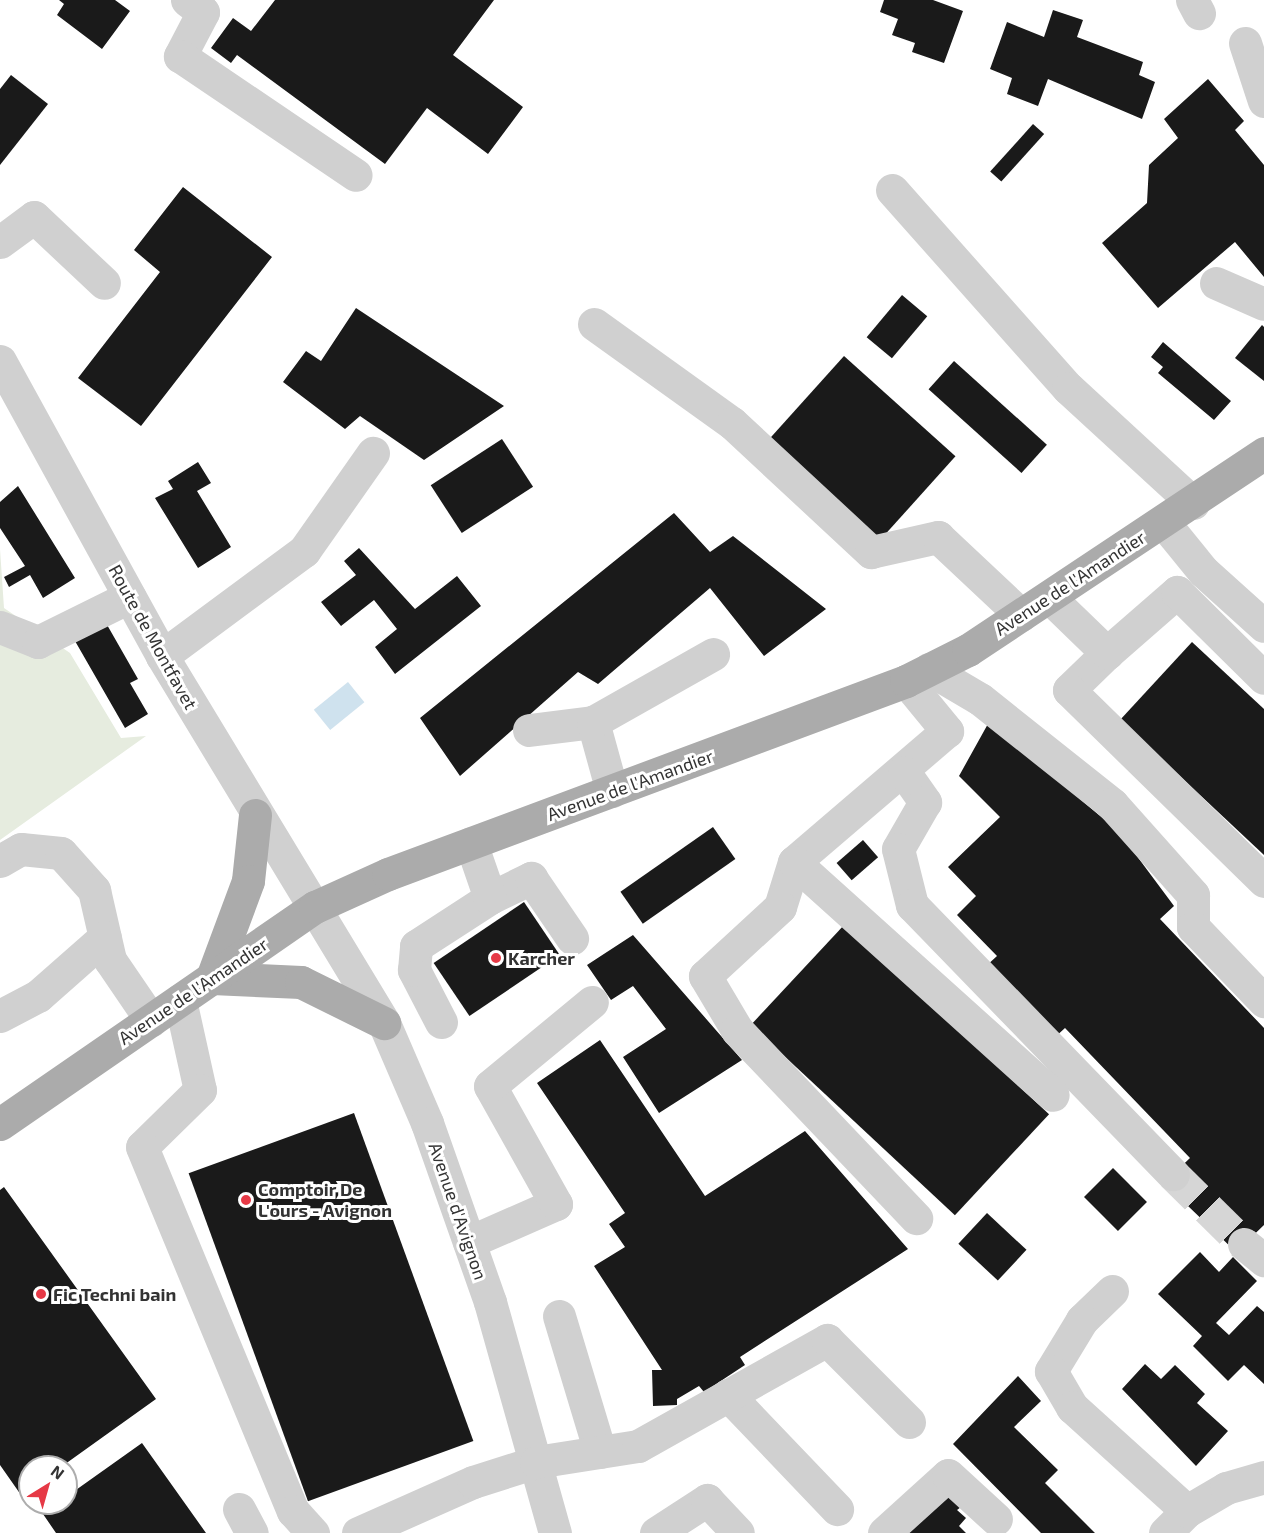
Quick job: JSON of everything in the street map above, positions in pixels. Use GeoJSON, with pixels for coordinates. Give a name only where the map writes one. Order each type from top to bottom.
{"type":"FeatureCollection","features":[{"type":"Feature","properties":{"kind":"main road","name":"Avenue de l'Amandier"},"geometry":{"type":"LineString","coordinates":[[0,1124],[315,907],[471,843],[917,675],[1021,615],[1164,523],[1264,453]]}},
{"type":"Feature","properties":{"kind":"main road"},"geometry":{"type":"LineString","coordinates":[[255,815],[248,881],[212,978],[301,982],[384,1023]]}},
{"type":"Feature","properties":{"kind":"street"},"geometry":{"type":"LineString","coordinates":[[201,4],[180,56],[356,176]]}},
{"type":"Feature","properties":{"kind":"street"},"geometry":{"type":"LineString","coordinates":[[1245,42],[1264,101]]}},
{"type":"Feature","properties":{"kind":"street"},"geometry":{"type":"LineString","coordinates":[[892,190],[1068,387],[1193,503]]}},
{"type":"Feature","properties":{"kind":"street"},"geometry":{"type":"LineString","coordinates":[[0,242],[34,217],[104,283]]}},
{"type":"Feature","properties":{"kind":"street"},"geometry":{"type":"LineString","coordinates":[[1216,283],[1264,304]]}},
{"type":"Feature","properties":{"kind":"street"},"geometry":{"type":"LineString","coordinates":[[594,324],[732,423],[871,552],[938,537],[1021,615]]}},
{"type":"Feature","properties":{"kind":"street","name":"Route de Montfavet"},"geometry":{"type":"LineString","coordinates":[[0,362],[162,656],[255,815],[315,907]]}},
{"type":"Feature","properties":{"kind":"street"},"geometry":{"type":"LineString","coordinates":[[162,656],[304,551],[374,453]]}},
{"type":"Feature","properties":{"kind":"street"},"geometry":{"type":"LineString","coordinates":[[1164,523],[1203,571],[1264,626]]}},
{"type":"Feature","properties":{"kind":"street"},"geometry":{"type":"LineString","coordinates":[[1264,678],[1178,592],[1107,653],[1069,690],[1264,881]]}},
{"type":"Feature","properties":{"kind":"street"},"geometry":{"type":"LineString","coordinates":[[0,627],[38,642],[129,597]]}},
{"type":"Feature","properties":{"kind":"street"},"geometry":{"type":"LineString","coordinates":[[1049,597],[1107,653]]}},
{"type":"Feature","properties":{"kind":"street"},"geometry":{"type":"LineString","coordinates":[[529,730],[593,722],[713,654]]}},
{"type":"Feature","properties":{"kind":"street"},"geometry":{"type":"LineString","coordinates":[[916,1218],[737,1030],[705,976],[780,907],[794,862],[904,771],[947,731],[917,675]]}},
{"type":"Feature","properties":{"kind":"street"},"geometry":{"type":"LineString","coordinates":[[917,675],[980,699],[1112,804],[1193,895],[1193,927],[1264,1001]]}},
{"type":"Feature","properties":{"kind":"street"},"geometry":{"type":"LineString","coordinates":[[593,722],[612,791]]}},
{"type":"Feature","properties":{"kind":"street"},"geometry":{"type":"LineString","coordinates":[[904,771],[926,802],[898,849],[912,905],[1173,1174]]}},
{"type":"Feature","properties":{"kind":"street"},"geometry":{"type":"LineString","coordinates":[[471,843],[490,898]]}},
{"type":"Feature","properties":{"kind":"street"},"geometry":{"type":"LineString","coordinates":[[0,861],[21,849],[61,853],[94,890],[110,960],[151,1020]]}},
{"type":"Feature","properties":{"kind":"street"},"geometry":{"type":"LineString","coordinates":[[794,862],[1053,1095]]}},
{"type":"Feature","properties":{"kind":"street"},"geometry":{"type":"LineString","coordinates":[[441,1022],[414,970],[416,946],[490,898],[531,878],[572,938]]}},
{"type":"Feature","properties":{"kind":"street","name":"Avenue d'Avignon"},"geometry":{"type":"LineString","coordinates":[[315,907],[384,1023],[469,1242],[536,1462],[551,1531]]}},
{"type":"Feature","properties":{"kind":"street"},"geometry":{"type":"LineString","coordinates":[[0,1016],[38,996],[105,937]]}},
{"type":"Feature","properties":{"kind":"street"},"geometry":{"type":"LineString","coordinates":[[180,1000],[200,1090],[142,1147],[293,1511],[313,1533]]}},
{"type":"Feature","properties":{"kind":"street"},"geometry":{"type":"LineString","coordinates":[[469,1242],[556,1204],[490,1086],[592,1002]]}},
{"type":"Feature","properties":{"kind":"street"},"geometry":{"type":"LineString","coordinates":[[1112,1291],[1082,1320],[1051,1371],[1072,1407],[1176,1522],[1226,1488],[1261,1486]]}},
{"type":"Feature","properties":{"kind":"street"},"geometry":{"type":"LineString","coordinates":[[559,1316],[600,1452]]}},
{"type":"Feature","properties":{"kind":"street"},"geometry":{"type":"LineString","coordinates":[[358,1533],[472,1482],[536,1462],[638,1446],[827,1340],[909,1422]]}},
{"type":"Feature","properties":{"kind":"street"},"geometry":{"type":"LineString","coordinates":[[728,1395],[837,1509]]}},
{"type":"Feature","properties":{"kind":"street"},"geometry":{"type":"LineString","coordinates":[[884,1533],[948,1475],[996,1519]]}},
{"type":"Feature","properties":{"kind":"street"},"geometry":{"type":"LineString","coordinates":[[656,1533],[707,1500],[738,1533]]}},
{"type":"Feature","properties":{"kind":"shaded area"},"geometry":{"type":"Polygon","coordinates":[[[0,549],[4,608],[70,653],[121,738],[146,736],[0,840],[0,549]]]}},
{"type":"Feature","properties":{"kind":"water"},"geometry":{"type":"Polygon","coordinates":[[[348,682],[364,702],[330,730],[314,710],[348,682]]]}},
{"type":"Feature","properties":{"kind":"building"},"geometry":{"type":"Polygon","coordinates":[[[59,0],[115,0],[130,11],[102,49],[57,15],[64,4],[59,0]]]}},
{"type":"Feature","properties":{"kind":"building"},"geometry":{"type":"Polygon","coordinates":[[[275,0],[494,0],[453,55],[523,107],[488,154],[427,108],[385,164],[237,55],[231,63],[211,48],[233,18],[251,31],[275,0]]]}},
{"type":"Feature","properties":{"kind":"building"},"geometry":{"type":"Polygon","coordinates":[[[884,0],[933,0],[963,11],[944,63],[912,52],[915,43],[892,35],[898,19],[880,12],[884,0]]]}},
{"type":"Feature","properties":{"kind":"building"},"geometry":{"type":"Polygon","coordinates":[[[1053,10],[1083,20],[1077,37],[1143,62],[1139,75],[1155,82],[1142,119],[1048,79],[1038,106],[1007,94],[1012,78],[990,69],[1007,22],[1044,37],[1053,10]]]}},
{"type":"Feature","properties":{"kind":"building"},"geometry":{"type":"Polygon","coordinates":[[[11,75],[48,104],[0,165],[0,89],[11,75]]]}},
{"type":"Feature","properties":{"kind":"building"},"geometry":{"type":"Polygon","coordinates":[[[1208,79],[1244,121],[1235,130],[1264,165],[1264,277],[1235,242],[1158,308],[1102,243],[1147,203],[1149,165],[1178,138],[1164,119],[1208,79]]]}},
{"type":"Feature","properties":{"kind":"building"},"geometry":{"type":"Polygon","coordinates":[[[1033,124],[1044,134],[1001,182],[990,172],[1033,124]]]}},
{"type":"Feature","properties":{"kind":"building"},"geometry":{"type":"Polygon","coordinates":[[[183,187],[272,257],[141,426],[78,378],[160,272],[134,250],[183,187]]]}},
{"type":"Feature","properties":{"kind":"building"},"geometry":{"type":"Polygon","coordinates":[[[902,295],[927,316],[892,358],[867,337],[902,295]]]}},
{"type":"Feature","properties":{"kind":"building"},"geometry":{"type":"Polygon","coordinates":[[[356,308],[504,406],[424,460],[360,416],[345,429],[283,382],[306,351],[321,361],[356,308]]]}},
{"type":"Feature","properties":{"kind":"building"},"geometry":{"type":"Polygon","coordinates":[[[1262,325],[1264,327],[1264,381],[1235,358],[1262,325]]]}},
{"type":"Feature","properties":{"kind":"building"},"geometry":{"type":"Polygon","coordinates":[[[1163,342],[1231,401],[1214,420],[1158,373],[1163,367],[1151,357],[1163,342]]]}},
{"type":"Feature","properties":{"kind":"building"},"geometry":{"type":"Polygon","coordinates":[[[844,356],[955,456],[879,541],[768,441],[844,356]]]}},
{"type":"Feature","properties":{"kind":"building"},"geometry":{"type":"Polygon","coordinates":[[[954,361],[1047,445],[1021,473],[929,389],[954,361]]]}},
{"type":"Feature","properties":{"kind":"building"},"geometry":{"type":"Polygon","coordinates":[[[502,439],[533,487],[462,533],[431,485],[502,439]]]}},
{"type":"Feature","properties":{"kind":"building"},"geometry":{"type":"Polygon","coordinates":[[[198,462],[211,483],[197,491],[231,547],[198,568],[155,498],[173,489],[168,481],[198,462]]]}},
{"type":"Feature","properties":{"kind":"building"},"geometry":{"type":"Polygon","coordinates":[[[18,486],[75,578],[43,598],[30,575],[9,587],[4,577],[25,566],[0,528],[0,502],[18,486]]]}},
{"type":"Feature","properties":{"kind":"building"},"geometry":{"type":"Polygon","coordinates":[[[674,513],[710,552],[733,536],[826,609],[764,656],[710,588],[598,684],[578,672],[460,776],[420,718],[674,513]]]}},
{"type":"Feature","properties":{"kind":"building"},"geometry":{"type":"Polygon","coordinates":[[[359,548],[415,609],[457,576],[481,606],[395,674],[375,647],[397,629],[374,600],[341,626],[321,602],[356,575],[344,561],[359,548]]]}},
{"type":"Feature","properties":{"kind":"building"},"geometry":{"type":"Polygon","coordinates":[[[106,623],[138,679],[130,683],[148,714],[125,728],[75,641],[106,623]]]}},
{"type":"Feature","properties":{"kind":"building"},"geometry":{"type":"Polygon","coordinates":[[[1192,642],[1264,709],[1264,855],[1120,720],[1192,642]]]}},
{"type":"Feature","properties":{"kind":"building"},"geometry":{"type":"Polygon","coordinates":[[[989,722],[1119,832],[1174,906],[1160,919],[1264,1028],[1264,1225],[1236,1252],[1164,1183],[1190,1158],[1065,1028],[1053,1039],[985,967],[997,956],[957,915],[976,896],[948,867],[1000,817],[959,776],[989,722]]]}},
{"type":"Feature","properties":{"kind":"building"},"geometry":{"type":"Polygon","coordinates":[[[713,827],[735,859],[643,924],[620,892],[713,827]]]}},
{"type":"Feature","properties":{"kind":"building"},"geometry":{"type":"Polygon","coordinates":[[[863,840],[878,857],[852,880],[837,863],[863,840]]]}},
{"type":"Feature","properties":{"kind":"building","name":"Karcher"},"geometry":{"type":"Polygon","coordinates":[[[524,902],[560,955],[469,1016],[434,963],[524,902]]]}},
{"type":"Feature","properties":{"kind":"building"},"geometry":{"type":"Polygon","coordinates":[[[845,924],[1049,1114],[955,1215],[751,1025],[845,924]]]}},
{"type":"Feature","properties":{"kind":"building"},"geometry":{"type":"Polygon","coordinates":[[[633,935],[742,1060],[659,1113],[623,1057],[666,1029],[633,986],[611,1000],[587,965],[633,935]]]}},
{"type":"Feature","properties":{"kind":"building"},"geometry":{"type":"Polygon","coordinates":[[[600,1040],[705,1196],[805,1131],[908,1249],[740,1357],[745,1365],[704,1392],[699,1386],[677,1399],[677,1405],[653,1406],[652,1370],[662,1370],[594,1266],[625,1247],[609,1224],[625,1213],[537,1083],[600,1040]]]}},
{"type":"Feature","properties":{"kind":"building"},"geometry":{"type":"Polygon","coordinates":[[[354,1113],[473,1441],[308,1501],[189,1173],[354,1113]]]}},
{"type":"Feature","properties":{"kind":"building"},"geometry":{"type":"Polygon","coordinates":[[[1113,1168],[1147,1202],[1118,1231],[1084,1197],[1113,1168]]]}},
{"type":"Feature","properties":{"kind":"building","name":"Fic Techni bain"},"geometry":{"type":"Polygon","coordinates":[[[4,1187],[156,1399],[78,1455],[18,1455],[18,1491],[0,1465],[0,1190],[4,1187]]]}},
{"type":"Feature","properties":{"kind":"building"},"geometry":{"type":"Polygon","coordinates":[[[987,1213],[1026,1250],[998,1281],[958,1244],[987,1213]]]}},
{"type":"Feature","properties":{"kind":"building"},"geometry":{"type":"Polygon","coordinates":[[[1200,1252],[1219,1272],[1233,1257],[1257,1281],[1216,1323],[1229,1335],[1257,1306],[1264,1312],[1264,1384],[1244,1365],[1228,1381],[1193,1346],[1202,1336],[1158,1294],[1200,1252]]]}},
{"type":"Feature","properties":{"kind":"building"},"geometry":{"type":"Polygon","coordinates":[[[1145,1364],[1161,1379],[1175,1365],[1205,1394],[1197,1403],[1228,1431],[1196,1466],[1122,1389],[1145,1364]]]}},
{"type":"Feature","properties":{"kind":"building"},"geometry":{"type":"Polygon","coordinates":[[[1018,1376],[1041,1401],[1014,1427],[1058,1470],[1045,1483],[1095,1533],[1041,1533],[953,1444],[1018,1376]]]}},
{"type":"Feature","properties":{"kind":"building"},"geometry":{"type":"Polygon","coordinates":[[[142,1443],[206,1533],[56,1533],[44,1515],[78,1515],[78,1488],[142,1443]]]}},
{"type":"Feature","properties":{"kind":"building"},"geometry":{"type":"Polygon","coordinates":[[[945,1490],[961,1507],[957,1510],[966,1518],[959,1526],[966,1533],[903,1533],[945,1490]]]}},
{"type":"Feature","properties":{"kind":"tunnel"},"geometry":{"type":"LineString","coordinates":[[1173,1174],[1244,1244]]}},
{"type":"Feature","properties":{"kind":"place","name":"Karcher"},"geometry":{"type":"Point","coordinates":[496,958]}},
{"type":"Feature","properties":{"kind":"place","name":"Comptoir De L'ours - Avignon"},"geometry":{"type":"Point","coordinates":[246,1200]}},
{"type":"Feature","properties":{"kind":"place","name":"Fic Techni bain"},"geometry":{"type":"Point","coordinates":[41,1294]}}]}
